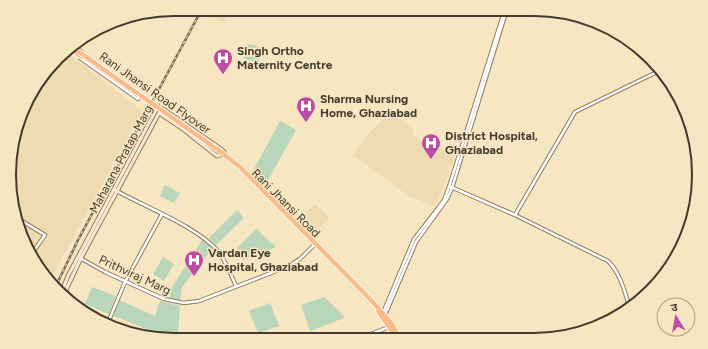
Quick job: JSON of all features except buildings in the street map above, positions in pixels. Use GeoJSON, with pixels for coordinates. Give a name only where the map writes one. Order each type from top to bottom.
{"type":"FeatureCollection","features":[{"type":"Feature","properties":{"kind":"highway","name":"Rani Jhansi Road Flyover"},"geometry":{"type":"LineString","coordinates":[[76,51],[222,155]]}},
{"type":"Feature","properties":{"kind":"highway","name":"Rani Jhansi Road"},"geometry":{"type":"LineString","coordinates":[[222,155],[258,181],[264,192]]}},
{"type":"Feature","properties":{"kind":"highway","name":"Rani Jhansi Road"},"geometry":{"type":"LineString","coordinates":[[222,155],[264,192],[368,297],[384,314],[397,333]]}},
{"type":"Feature","properties":{"kind":"highway","name":"Rani Jhansi Road"},"geometry":{"type":"LineString","coordinates":[[368,297],[394,333]]}},
{"type":"Feature","properties":{"kind":"main road","name":"Maharana Pratap Marg"},"geometry":{"type":"LineString","coordinates":[[64,289],[158,106],[215,144],[224,152],[222,155],[217,156],[183,129],[159,113],[115,190]]}},
{"type":"Feature","properties":{"kind":"main road"},"geometry":{"type":"LineString","coordinates":[[155,111],[159,113]]}},
{"type":"Feature","properties":{"kind":"main road","name":"Maharana Pratap Marg"},"geometry":{"type":"LineString","coordinates":[[66,290],[79,258]]}},
{"type":"Feature","properties":{"kind":"street"},"geometry":{"type":"LineString","coordinates":[[384,314],[416,242],[447,200],[504,16]]}},
{"type":"Feature","properties":{"kind":"street"},"geometry":{"type":"LineString","coordinates":[[73,53],[138,99],[141,96],[140,93],[77,50]]}},
{"type":"Feature","properties":{"kind":"street"},"geometry":{"type":"LineString","coordinates":[[515,215],[575,112],[655,73]]}},
{"type":"Feature","properties":{"kind":"street"},"geometry":{"type":"LineString","coordinates":[[451,187],[515,215],[608,261],[615,271],[628,302]]}},
{"type":"Feature","properties":{"kind":"street"},"geometry":{"type":"LineString","coordinates":[[115,190],[181,224],[208,242],[218,252],[236,286]]}},
{"type":"Feature","properties":{"kind":"street"},"geometry":{"type":"LineString","coordinates":[[109,319],[125,282],[162,214]]}},
{"type":"Feature","properties":{"kind":"street"},"geometry":{"type":"LineString","coordinates":[[23,222],[45,235],[35,250]]}},
{"type":"Feature","properties":{"kind":"street","name":"Prithviraj Marg"},"geometry":{"type":"LineString","coordinates":[[79,258],[164,300],[184,303],[199,300],[293,265],[315,244]]}},
{"type":"Feature","properties":{"kind":"street"},"geometry":{"type":"LineString","coordinates":[[373,333],[390,326]]}},
{"type":"Feature","properties":{"kind":"shaded area"},"geometry":{"type":"Polygon","coordinates":[[[209,16],[227,16],[224,22],[209,16]]]}},
{"type":"Feature","properties":{"kind":"shaded area"},"geometry":{"type":"Polygon","coordinates":[[[70,55],[142,111],[52,276],[32,245],[21,216],[17,195],[17,154],[21,133],[32,104],[55,70],[70,55]]]}},
{"type":"Feature","properties":{"kind":"shaded area"},"geometry":{"type":"Polygon","coordinates":[[[391,112],[414,129],[411,134],[427,146],[438,152],[440,148],[455,155],[452,165],[449,165],[448,169],[450,171],[435,206],[410,197],[353,155],[372,130],[391,112]]]}},
{"type":"Feature","properties":{"kind":"shaded area"},"geometry":{"type":"Polygon","coordinates":[[[315,204],[330,218],[314,234],[299,220],[315,204]]]}},
{"type":"Feature","properties":{"kind":"green space"},"geometry":{"type":"Polygon","coordinates":[[[249,44],[263,48],[258,63],[243,58],[249,44]]]}},
{"type":"Feature","properties":{"kind":"green space"},"geometry":{"type":"Polygon","coordinates":[[[280,121],[296,130],[266,184],[253,171],[280,121]]]}},
{"type":"Feature","properties":{"kind":"green space"},"geometry":{"type":"Polygon","coordinates":[[[165,185],[180,193],[174,203],[160,196],[165,185]]]}},
{"type":"Feature","properties":{"kind":"green space"},"geometry":{"type":"Polygon","coordinates":[[[237,210],[244,218],[216,245],[209,238],[237,210]]]}},
{"type":"Feature","properties":{"kind":"green space"},"geometry":{"type":"Polygon","coordinates":[[[256,229],[276,247],[243,260],[237,248],[256,229]]]}},
{"type":"Feature","properties":{"kind":"green space"},"geometry":{"type":"Polygon","coordinates":[[[202,240],[213,248],[182,287],[180,301],[169,298],[171,295],[169,292],[202,240]]]}},
{"type":"Feature","properties":{"kind":"green space"},"geometry":{"type":"Polygon","coordinates":[[[163,257],[174,264],[164,281],[153,274],[163,257]]]}},
{"type":"Feature","properties":{"kind":"green space"},"geometry":{"type":"Polygon","coordinates":[[[92,287],[116,296],[109,314],[85,304],[92,287]]]}},
{"type":"Feature","properties":{"kind":"green space"},"geometry":{"type":"Polygon","coordinates":[[[324,297],[344,316],[344,318],[310,331],[301,305],[324,297]]]}},
{"type":"Feature","properties":{"kind":"green space"},"geometry":{"type":"Polygon","coordinates":[[[119,300],[155,316],[160,301],[180,306],[178,333],[147,331],[112,315],[119,300]]]}},
{"type":"Feature","properties":{"kind":"green space"},"geometry":{"type":"Polygon","coordinates":[[[270,303],[279,326],[258,333],[249,311],[270,303]]]}},
{"type":"Feature","properties":{"kind":"railway"},"geometry":{"type":"LineString","coordinates":[[58,282],[78,240],[198,16]]}},
{"type":"Feature","properties":{"kind":"place","name":"Singh Ortho Maternity Centre"},"geometry":{"type":"Point","coordinates":[223,75]}},
{"type":"Feature","properties":{"kind":"place","name":"Sharma Nursing Home, Ghaziabad"},"geometry":{"type":"Point","coordinates":[306,123]}},
{"type":"Feature","properties":{"kind":"place","name":"District Hospital, Ghaziabad"},"geometry":{"type":"Point","coordinates":[431,160]}},
{"type":"Feature","properties":{"kind":"place","name":"Vardan Eye Hospital, Ghaziabad"},"geometry":{"type":"Point","coordinates":[194,277]}}]}
